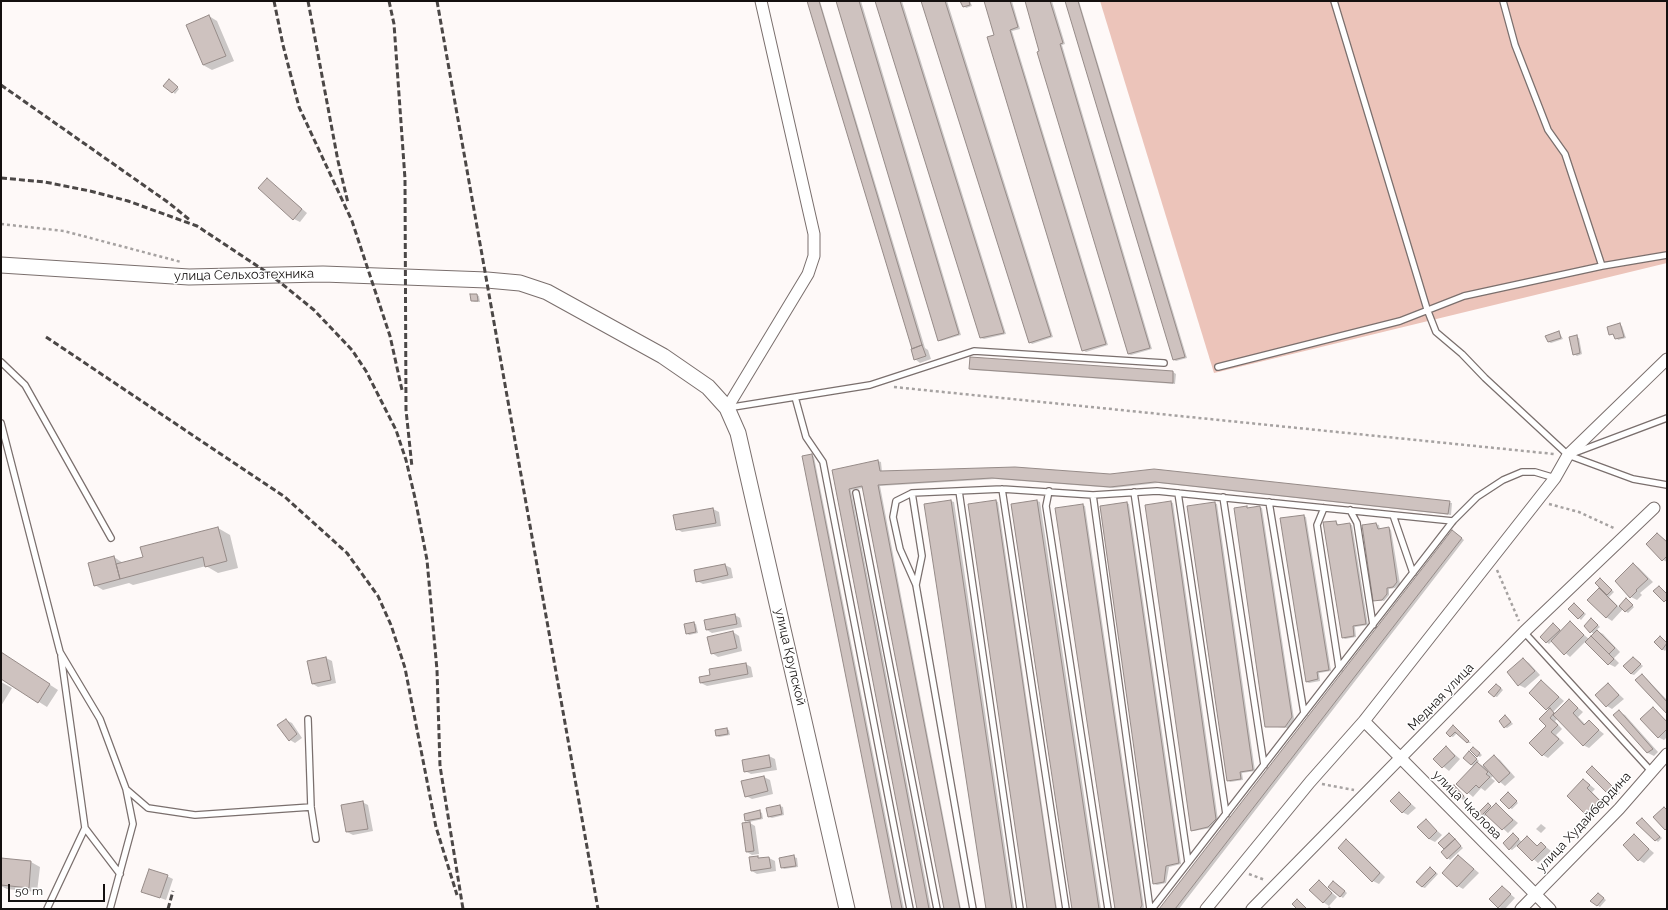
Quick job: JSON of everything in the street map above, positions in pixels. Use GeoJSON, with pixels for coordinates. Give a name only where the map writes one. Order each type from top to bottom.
{"type":"FeatureCollection","features":[{"type":"Feature","properties":{"kind":"main road","name":"улица Сельхозтехника"},"geometry":{"type":"LineString","coordinates":[[1,265],[190,277],[323,274],[487,280],[520,284],[547,292],[663,356],[708,387],[727,408]]}},
{"type":"Feature","properties":{"kind":"main road","name":"улица Крупской"},"geometry":{"type":"LineString","coordinates":[[727,408],[738,433],[757,508],[847,909]]}},
{"type":"Feature","properties":{"kind":"street"},"geometry":{"type":"LineString","coordinates":[[727,408],[808,274],[814,256],[814,234],[761,1]]}},
{"type":"Feature","properties":{"kind":"street"},"geometry":{"type":"LineString","coordinates":[[1206,909],[1310,782],[1364,721],[1555,478],[1568,455],[1667,359]]}},
{"type":"Feature","properties":{"kind":"street","name":"Медная улица"},"geometry":{"type":"LineString","coordinates":[[1252,909],[1275,884],[1369,792],[1524,632],[1654,508]]}},
{"type":"Feature","properties":{"kind":"street","name":"улица Чкалова"},"geometry":{"type":"LineString","coordinates":[[1364,721],[1550,909]]}},
{"type":"Feature","properties":{"kind":"street","name":"улица Худайбердина"},"geometry":{"type":"LineString","coordinates":[[1521,909],[1619,809],[1667,754]]}},
{"type":"Feature","properties":{"kind":"lane"},"geometry":{"type":"LineString","coordinates":[[1334,1],[1426,310],[1436,332],[1462,354],[1485,378],[1568,455],[1633,479],[1667,485]]}},
{"type":"Feature","properties":{"kind":"lane"},"geometry":{"type":"LineString","coordinates":[[1503,1],[1515,45],[1548,130],[1565,154],[1602,266]]}},
{"type":"Feature","properties":{"kind":"lane"},"geometry":{"type":"LineString","coordinates":[[1218,367],[1400,321],[1464,296],[1602,266],[1667,254]]}},
{"type":"Feature","properties":{"kind":"lane"},"geometry":{"type":"LineString","coordinates":[[727,408],[870,385],[974,350],[1164,363]]}},
{"type":"Feature","properties":{"kind":"lane"},"geometry":{"type":"LineString","coordinates":[[1,362],[25,386],[110,538]]}},
{"type":"Feature","properties":{"kind":"lane"},"geometry":{"type":"LineString","coordinates":[[795,396],[806,437],[823,462],[910,909]]}},
{"type":"Feature","properties":{"kind":"lane"},"geometry":{"type":"LineString","coordinates":[[1568,455],[1667,418]]}},
{"type":"Feature","properties":{"kind":"lane"},"geometry":{"type":"LineString","coordinates":[[1,423],[60,652],[85,828],[120,874]]}},
{"type":"Feature","properties":{"kind":"lane"},"geometry":{"type":"LineString","coordinates":[[1151,909],[1453,521],[1477,496],[1503,480],[1522,472],[1535,472],[1555,478]]}},
{"type":"Feature","properties":{"kind":"lane"},"geometry":{"type":"LineString","coordinates":[[973,909],[916,585],[900,550],[893,517],[896,501],[912,493],[1002,489],[1093,495],[1157,491],[1453,521]]}},
{"type":"Feature","properties":{"kind":"lane"},"geometry":{"type":"LineString","coordinates":[[1002,489],[1066,909]]}},
{"type":"Feature","properties":{"kind":"lane"},"geometry":{"type":"LineString","coordinates":[[960,491],[1020,909]]}},
{"type":"Feature","properties":{"kind":"lane"},"geometry":{"type":"LineString","coordinates":[[1049,491],[1046,506],[1108,909]]}},
{"type":"Feature","properties":{"kind":"lane"},"geometry":{"type":"LineString","coordinates":[[1134,492],[1188,862]]}},
{"type":"Feature","properties":{"kind":"lane"},"geometry":{"type":"LineString","coordinates":[[856,493],[937,909]]}},
{"type":"Feature","properties":{"kind":"lane"},"geometry":{"type":"LineString","coordinates":[[912,493],[922,556],[916,585]]}},
{"type":"Feature","properties":{"kind":"lane"},"geometry":{"type":"LineString","coordinates":[[1178,493],[1226,814]]}},
{"type":"Feature","properties":{"kind":"lane"},"geometry":{"type":"LineString","coordinates":[[1093,495],[1151,909]]}},
{"type":"Feature","properties":{"kind":"lane"},"geometry":{"type":"LineString","coordinates":[[1223,497],[1264,765]]}},
{"type":"Feature","properties":{"kind":"lane"},"geometry":{"type":"LineString","coordinates":[[1270,502],[1304,713]]}},
{"type":"Feature","properties":{"kind":"lane"},"geometry":{"type":"LineString","coordinates":[[1324,508],[1317,525],[1339,668]]}},
{"type":"Feature","properties":{"kind":"lane"},"geometry":{"type":"LineString","coordinates":[[1350,510],[1357,523],[1373,624]]}},
{"type":"Feature","properties":{"kind":"lane"},"geometry":{"type":"LineString","coordinates":[[1393,515],[1413,573]]}},
{"type":"Feature","properties":{"kind":"lane"},"geometry":{"type":"LineString","coordinates":[[1524,632],[1651,771]]}},
{"type":"Feature","properties":{"kind":"lane"},"geometry":{"type":"LineString","coordinates":[[60,652],[100,719],[126,789],[133,824],[110,909]]}},
{"type":"Feature","properties":{"kind":"lane"},"geometry":{"type":"LineString","coordinates":[[308,719],[311,807],[316,839]]}},
{"type":"Feature","properties":{"kind":"lane"},"geometry":{"type":"LineString","coordinates":[[126,789],[148,808],[195,815],[311,807]]}},
{"type":"Feature","properties":{"kind":"lane"},"geometry":{"type":"LineString","coordinates":[[47,909],[85,828]]}},
{"type":"Feature","properties":{"kind":"path"},"geometry":{"type":"LineString","coordinates":[[1,224],[64,230],[187,263]]}},
{"type":"Feature","properties":{"kind":"path"},"geometry":{"type":"LineString","coordinates":[[870,385],[1568,455]]}},
{"type":"Feature","properties":{"kind":"path"},"geometry":{"type":"LineString","coordinates":[[1537,501],[1580,512],[1627,534]]}},
{"type":"Feature","properties":{"kind":"path"},"geometry":{"type":"LineString","coordinates":[[1492,558],[1524,632]]}},
{"type":"Feature","properties":{"kind":"path"},"geometry":{"type":"LineString","coordinates":[[1310,782],[1369,792]]}},
{"type":"Feature","properties":{"kind":"path"},"geometry":{"type":"LineString","coordinates":[[1238,870],[1275,884]]}},
{"type":"Feature","properties":{"kind":"shaded area"},"geometry":{"type":"Polygon","coordinates":[[[1100,1],[1667,1],[1667,263],[1214,373],[1100,1]]]}},
{"type":"Feature","properties":{"kind":"building"},"geometry":{"type":"Polygon","coordinates":[[[807,1],[819,1],[922,345],[912,349],[807,1]]]}},
{"type":"Feature","properties":{"kind":"building"},"geometry":{"type":"Polygon","coordinates":[[[836,1],[859,1],[959,334],[938,341],[836,1]]]}},
{"type":"Feature","properties":{"kind":"building"},"geometry":{"type":"Polygon","coordinates":[[[875,1],[900,1],[1004,333],[980,338],[875,1]]]}},
{"type":"Feature","properties":{"kind":"building"},"geometry":{"type":"Polygon","coordinates":[[[921,1],[945,1],[1051,336],[1029,343],[921,1]]]}},
{"type":"Feature","properties":{"kind":"building"},"geometry":{"type":"Polygon","coordinates":[[[960,1],[969,1],[970,5],[963,7],[960,1]]]}},
{"type":"Feature","properties":{"kind":"building"},"geometry":{"type":"Polygon","coordinates":[[[984,1],[1010,1],[1018,27],[1010,30],[1106,344],[1082,351],[987,37],[994,35],[984,1]]]}},
{"type":"Feature","properties":{"kind":"building"},"geometry":{"type":"Polygon","coordinates":[[[1025,1],[1050,1],[1063,43],[1060,44],[1150,348],[1128,354],[1037,52],[1039,51],[1025,1]]]}},
{"type":"Feature","properties":{"kind":"building"},"geometry":{"type":"Polygon","coordinates":[[[1065,1],[1078,1],[1185,357],[1173,360],[1065,1]]]}},
{"type":"Feature","properties":{"kind":"building"},"geometry":{"type":"Polygon","coordinates":[[[209,15],[226,56],[203,65],[186,25],[209,15]]]}},
{"type":"Feature","properties":{"kind":"building"},"geometry":{"type":"Polygon","coordinates":[[[169,79],[178,87],[172,93],[163,86],[169,79]]]}},
{"type":"Feature","properties":{"kind":"building"},"geometry":{"type":"Polygon","coordinates":[[[267,178],[302,209],[293,220],[258,188],[267,178]]]}},
{"type":"Feature","properties":{"kind":"building"},"geometry":{"type":"Polygon","coordinates":[[[470,294],[477,294],[478,301],[471,301],[470,294]]]}},
{"type":"Feature","properties":{"kind":"building"},"geometry":{"type":"Polygon","coordinates":[[[1620,323],[1624,337],[1615,339],[1613,334],[1609,335],[1607,327],[1620,323]]]}},
{"type":"Feature","properties":{"kind":"building"},"geometry":{"type":"Polygon","coordinates":[[[1559,331],[1561,338],[1548,342],[1545,336],[1559,331]]]}},
{"type":"Feature","properties":{"kind":"building"},"geometry":{"type":"Polygon","coordinates":[[[1577,335],[1580,353],[1573,355],[1569,337],[1577,335]]]}},
{"type":"Feature","properties":{"kind":"building"},"geometry":{"type":"Polygon","coordinates":[[[922,345],[926,356],[914,360],[911,349],[922,345]]]}},
{"type":"Feature","properties":{"kind":"building"},"geometry":{"type":"Polygon","coordinates":[[[970,357],[1173,371],[1173,383],[969,369],[970,357]]]}},
{"type":"Feature","properties":{"kind":"building"},"geometry":{"type":"Polygon","coordinates":[[[812,454],[902,909],[892,909],[802,456],[812,454]]]}},
{"type":"Feature","properties":{"kind":"building"},"geometry":{"type":"Polygon","coordinates":[[[878,460],[880,471],[1015,467],[1110,474],[1154,469],[1450,501],[1448,514],[1155,482],[1110,487],[992,478],[878,485],[960,909],[944,909],[862,486],[849,489],[929,909],[917,909],[832,470],[878,460]]]}},
{"type":"Feature","properties":{"kind":"building"},"geometry":{"type":"Polygon","coordinates":[[[951,500],[1012,909],[986,909],[924,504],[951,500]]]}},
{"type":"Feature","properties":{"kind":"building"},"geometry":{"type":"Polygon","coordinates":[[[996,500],[1056,909],[1027,909],[968,504],[996,500]]]}},
{"type":"Feature","properties":{"kind":"building"},"geometry":{"type":"Polygon","coordinates":[[[1037,500],[1099,909],[1072,909],[1011,504],[1037,500]]]}},
{"type":"Feature","properties":{"kind":"building"},"geometry":{"type":"Polygon","coordinates":[[[1171,501],[1216,819],[1208,827],[1191,831],[1145,505],[1171,501]]]}},
{"type":"Feature","properties":{"kind":"building"},"geometry":{"type":"Polygon","coordinates":[[[1127,502],[1179,863],[1166,866],[1164,882],[1153,884],[1100,506],[1127,502]]]}},
{"type":"Feature","properties":{"kind":"building"},"geometry":{"type":"Polygon","coordinates":[[[1215,502],[1253,770],[1240,772],[1241,779],[1227,781],[1187,506],[1215,502]]]}},
{"type":"Feature","properties":{"kind":"building"},"geometry":{"type":"Polygon","coordinates":[[[1083,504],[1142,905],[1140,909],[1115,909],[1055,508],[1083,504]]]}},
{"type":"Feature","properties":{"kind":"building"},"geometry":{"type":"Polygon","coordinates":[[[1247,506],[1247,508],[1260,506],[1292,717],[1285,727],[1265,727],[1234,508],[1247,506]]]}},
{"type":"Feature","properties":{"kind":"building"},"geometry":{"type":"Polygon","coordinates":[[[713,508],[716,523],[676,530],[673,515],[713,508]]]}},
{"type":"Feature","properties":{"kind":"building"},"geometry":{"type":"Polygon","coordinates":[[[1304,515],[1329,670],[1317,672],[1318,679],[1306,682],[1280,518],[1304,515]]]}},
{"type":"Feature","properties":{"kind":"building"},"geometry":{"type":"Polygon","coordinates":[[[1336,521],[1337,525],[1350,523],[1366,624],[1353,626],[1354,636],[1342,638],[1323,522],[1336,521]]]}},
{"type":"Feature","properties":{"kind":"building"},"geometry":{"type":"Polygon","coordinates":[[[1376,523],[1378,529],[1389,527],[1397,582],[1393,587],[1387,588],[1387,594],[1382,600],[1373,601],[1362,525],[1376,523]]]}},
{"type":"Feature","properties":{"kind":"building"},"geometry":{"type":"Polygon","coordinates":[[[218,527],[227,561],[205,567],[203,557],[120,579],[116,564],[143,557],[140,547],[218,527]]]}},
{"type":"Feature","properties":{"kind":"building"},"geometry":{"type":"Polygon","coordinates":[[[1452,530],[1462,538],[1175,909],[1159,909],[1452,530]]]}},
{"type":"Feature","properties":{"kind":"building"},"geometry":{"type":"Polygon","coordinates":[[[1657,533],[1667,542],[1667,556],[1662,561],[1646,544],[1657,533]]]}},
{"type":"Feature","properties":{"kind":"building"},"geometry":{"type":"Polygon","coordinates":[[[114,556],[120,579],[94,586],[88,563],[114,556]]]}},
{"type":"Feature","properties":{"kind":"building"},"geometry":{"type":"Polygon","coordinates":[[[1633,563],[1648,579],[1630,598],[1615,581],[1633,563]]]}},
{"type":"Feature","properties":{"kind":"building"},"geometry":{"type":"Polygon","coordinates":[[[725,564],[728,575],[696,582],[694,570],[725,564]]]}},
{"type":"Feature","properties":{"kind":"building"},"geometry":{"type":"Polygon","coordinates":[[[1600,578],[1612,590],[1607,595],[1595,583],[1600,578]]]}},
{"type":"Feature","properties":{"kind":"building"},"geometry":{"type":"Polygon","coordinates":[[[1659,586],[1667,594],[1667,599],[1664,602],[1653,591],[1659,586]]]}},
{"type":"Feature","properties":{"kind":"building"},"geometry":{"type":"Polygon","coordinates":[[[1599,588],[1617,606],[1606,618],[1587,600],[1599,588]]]}},
{"type":"Feature","properties":{"kind":"building"},"geometry":{"type":"Polygon","coordinates":[[[1626,598],[1633,605],[1625,612],[1619,606],[1626,598]]]}},
{"type":"Feature","properties":{"kind":"building"},"geometry":{"type":"Polygon","coordinates":[[[1574,603],[1584,613],[1578,619],[1568,609],[1574,603]]]}},
{"type":"Feature","properties":{"kind":"building"},"geometry":{"type":"Polygon","coordinates":[[[735,614],[737,624],[706,630],[704,620],[735,614]]]}},
{"type":"Feature","properties":{"kind":"building"},"geometry":{"type":"Polygon","coordinates":[[[1591,618],[1598,625],[1590,633],[1584,626],[1591,618]]]}},
{"type":"Feature","properties":{"kind":"building"},"geometry":{"type":"Polygon","coordinates":[[[1570,621],[1584,635],[1564,655],[1551,641],[1570,621]]]}},
{"type":"Feature","properties":{"kind":"building"},"geometry":{"type":"Polygon","coordinates":[[[694,622],[696,632],[686,634],[684,624],[694,622]]]}},
{"type":"Feature","properties":{"kind":"building"},"geometry":{"type":"Polygon","coordinates":[[[1553,623],[1560,630],[1546,643],[1540,637],[1553,623]]]}},
{"type":"Feature","properties":{"kind":"building"},"geometry":{"type":"Polygon","coordinates":[[[1597,630],[1615,648],[1609,654],[1591,636],[1597,630]]]}},
{"type":"Feature","properties":{"kind":"building"},"geometry":{"type":"Polygon","coordinates":[[[733,631],[737,648],[711,654],[707,637],[733,631]]]}},
{"type":"Feature","properties":{"kind":"building"},"geometry":{"type":"Polygon","coordinates":[[[1591,636],[1614,659],[1608,665],[1585,642],[1591,636]]]}},
{"type":"Feature","properties":{"kind":"building"},"geometry":{"type":"Polygon","coordinates":[[[1660,636],[1667,643],[1662,650],[1654,642],[1660,636]]]}},
{"type":"Feature","properties":{"kind":"building"},"geometry":{"type":"Polygon","coordinates":[[[1,652],[50,684],[38,703],[1,679],[1,652]]]}},
{"type":"Feature","properties":{"kind":"building"},"geometry":{"type":"Polygon","coordinates":[[[326,657],[331,680],[312,684],[307,661],[326,657]]]}},
{"type":"Feature","properties":{"kind":"building"},"geometry":{"type":"Polygon","coordinates":[[[1633,657],[1641,664],[1631,674],[1623,666],[1633,657]]]}},
{"type":"Feature","properties":{"kind":"building"},"geometry":{"type":"Polygon","coordinates":[[[1523,658],[1535,671],[1518,686],[1507,672],[1523,658]]]}},
{"type":"Feature","properties":{"kind":"building"},"geometry":{"type":"Polygon","coordinates":[[[746,663],[748,674],[700,683],[699,677],[710,675],[709,669],[746,663]]]}},
{"type":"Feature","properties":{"kind":"building"},"geometry":{"type":"Polygon","coordinates":[[[1642,674],[1667,702],[1667,714],[1635,680],[1642,674]]]}},
{"type":"Feature","properties":{"kind":"building"},"geometry":{"type":"Polygon","coordinates":[[[1541,680],[1559,697],[1546,710],[1529,693],[1541,680]]]}},
{"type":"Feature","properties":{"kind":"building"},"geometry":{"type":"Polygon","coordinates":[[[1608,683],[1619,695],[1606,707],[1595,695],[1608,683]]]}},
{"type":"Feature","properties":{"kind":"building"},"geometry":{"type":"Polygon","coordinates":[[[1496,684],[1501,688],[1494,697],[1488,692],[1496,684]]]}},
{"type":"Feature","properties":{"kind":"building"},"geometry":{"type":"Polygon","coordinates":[[[1569,699],[1578,708],[1573,713],[1584,725],[1589,720],[1599,730],[1583,746],[1553,715],[1569,699]]]}},
{"type":"Feature","properties":{"kind":"building"},"geometry":{"type":"Polygon","coordinates":[[[1653,707],[1667,722],[1667,729],[1658,738],[1640,719],[1653,707]]]}},
{"type":"Feature","properties":{"kind":"building"},"geometry":{"type":"Polygon","coordinates":[[[1550,708],[1554,713],[1550,718],[1558,725],[1551,732],[1559,739],[1542,756],[1529,743],[1546,726],[1539,719],[1550,708]]]}},
{"type":"Feature","properties":{"kind":"building"},"geometry":{"type":"Polygon","coordinates":[[[1619,710],[1653,749],[1647,753],[1613,715],[1619,710]]]}},
{"type":"Feature","properties":{"kind":"building"},"geometry":{"type":"Polygon","coordinates":[[[1505,715],[1511,722],[1504,728],[1499,721],[1505,715]]]}},
{"type":"Feature","properties":{"kind":"building"},"geometry":{"type":"Polygon","coordinates":[[[286,719],[297,734],[289,741],[277,725],[286,719]]]}},
{"type":"Feature","properties":{"kind":"building"},"geometry":{"type":"Polygon","coordinates":[[[1453,725],[1469,741],[1467,743],[1455,732],[1450,737],[1446,733],[1453,725]]]}},
{"type":"Feature","properties":{"kind":"building"},"geometry":{"type":"Polygon","coordinates":[[[727,728],[728,734],[716,736],[715,730],[727,728]]]}},
{"type":"Feature","properties":{"kind":"building"},"geometry":{"type":"Polygon","coordinates":[[[1446,746],[1455,756],[1442,768],[1433,759],[1446,746]]]}},
{"type":"Feature","properties":{"kind":"building"},"geometry":{"type":"Polygon","coordinates":[[[1473,747],[1480,753],[1477,757],[1470,750],[1473,747]]]}},
{"type":"Feature","properties":{"kind":"building"},"geometry":{"type":"Polygon","coordinates":[[[1469,751],[1477,759],[1471,765],[1463,758],[1469,751]]]}},
{"type":"Feature","properties":{"kind":"building"},"geometry":{"type":"Polygon","coordinates":[[[769,755],[771,767],[744,772],[742,760],[769,755]]]}},
{"type":"Feature","properties":{"kind":"building"},"geometry":{"type":"Polygon","coordinates":[[[1494,755],[1510,773],[1499,783],[1483,765],[1494,755]]]}},
{"type":"Feature","properties":{"kind":"building"},"geometry":{"type":"Polygon","coordinates":[[[1477,762],[1488,772],[1486,774],[1490,777],[1479,788],[1476,785],[1467,794],[1456,784],[1477,762]]]}},
{"type":"Feature","properties":{"kind":"building"},"geometry":{"type":"Polygon","coordinates":[[[1592,766],[1615,789],[1609,795],[1586,772],[1592,766]]]}},
{"type":"Feature","properties":{"kind":"building"},"geometry":{"type":"Polygon","coordinates":[[[764,776],[768,791],[745,797],[741,781],[764,776]]]}},
{"type":"Feature","properties":{"kind":"building"},"geometry":{"type":"Polygon","coordinates":[[[1583,779],[1590,785],[1587,788],[1600,801],[1586,815],[1567,796],[1583,779]]]}},
{"type":"Feature","properties":{"kind":"building"},"geometry":{"type":"Polygon","coordinates":[[[1454,785],[1464,796],[1460,799],[1450,788],[1454,785]]]}},
{"type":"Feature","properties":{"kind":"building"},"geometry":{"type":"Polygon","coordinates":[[[1399,792],[1411,804],[1402,813],[1390,801],[1399,792]]]}},
{"type":"Feature","properties":{"kind":"building"},"geometry":{"type":"Polygon","coordinates":[[[1508,792],[1517,801],[1509,809],[1500,800],[1508,792]]]}},
{"type":"Feature","properties":{"kind":"building"},"geometry":{"type":"Polygon","coordinates":[[[363,801],[368,829],[346,832],[341,805],[363,801]]]}},
{"type":"Feature","properties":{"kind":"building"},"geometry":{"type":"Polygon","coordinates":[[[1488,803],[1491,806],[1478,819],[1475,816],[1488,803]]]}},
{"type":"Feature","properties":{"kind":"building"},"geometry":{"type":"Polygon","coordinates":[[[1496,803],[1513,820],[1502,830],[1485,814],[1496,803]]]}},
{"type":"Feature","properties":{"kind":"building"},"geometry":{"type":"Polygon","coordinates":[[[780,805],[782,814],[768,817],[766,808],[780,805]]]}},
{"type":"Feature","properties":{"kind":"building"},"geometry":{"type":"Polygon","coordinates":[[[1664,807],[1667,810],[1667,828],[1665,830],[1653,817],[1664,807]]]}},
{"type":"Feature","properties":{"kind":"building"},"geometry":{"type":"Polygon","coordinates":[[[760,810],[761,818],[745,821],[744,814],[760,810]]]}},
{"type":"Feature","properties":{"kind":"building"},"geometry":{"type":"Polygon","coordinates":[[[1642,818],[1660,837],[1655,841],[1636,823],[1642,818]]]}},
{"type":"Feature","properties":{"kind":"building"},"geometry":{"type":"Polygon","coordinates":[[[1426,819],[1437,831],[1429,839],[1417,827],[1426,819]]]}},
{"type":"Feature","properties":{"kind":"building"},"geometry":{"type":"Polygon","coordinates":[[[750,822],[754,851],[746,852],[742,823],[750,822]]]}},
{"type":"Feature","properties":{"kind":"building"},"geometry":{"type":"Polygon","coordinates":[[[1449,833],[1455,839],[1444,849],[1438,843],[1449,833]]]}},
{"type":"Feature","properties":{"kind":"building"},"geometry":{"type":"Polygon","coordinates":[[[1513,833],[1519,839],[1509,850],[1503,843],[1513,833]]]}},
{"type":"Feature","properties":{"kind":"building"},"geometry":{"type":"Polygon","coordinates":[[[1634,834],[1649,849],[1638,861],[1623,845],[1634,834]]]}},
{"type":"Feature","properties":{"kind":"building"},"geometry":{"type":"Polygon","coordinates":[[[1527,836],[1537,846],[1541,842],[1546,847],[1532,861],[1517,846],[1527,836]]]}},
{"type":"Feature","properties":{"kind":"building"},"geometry":{"type":"Polygon","coordinates":[[[1346,839],[1380,873],[1372,882],[1338,848],[1346,839]]]}},
{"type":"Feature","properties":{"kind":"building"},"geometry":{"type":"Polygon","coordinates":[[[1455,839],[1461,846],[1447,859],[1441,852],[1455,839]]]}},
{"type":"Feature","properties":{"kind":"building"},"geometry":{"type":"Polygon","coordinates":[[[794,855],[796,866],[781,868],[779,858],[794,855]]]}},
{"type":"Feature","properties":{"kind":"building"},"geometry":{"type":"Polygon","coordinates":[[[1458,855],[1474,869],[1457,887],[1442,873],[1458,855]]]}},
{"type":"Feature","properties":{"kind":"building"},"geometry":{"type":"Polygon","coordinates":[[[758,856],[758,858],[769,857],[771,868],[751,871],[749,857],[758,856]]]}},
{"type":"Feature","properties":{"kind":"building"},"geometry":{"type":"Polygon","coordinates":[[[1,858],[31,861],[29,888],[1,885],[1,858]]]}},
{"type":"Feature","properties":{"kind":"building"},"geometry":{"type":"Polygon","coordinates":[[[1430,867],[1436,873],[1422,887],[1416,882],[1430,867]]]}},
{"type":"Feature","properties":{"kind":"building"},"geometry":{"type":"Polygon","coordinates":[[[149,869],[168,875],[160,898],[141,892],[149,869]]]}},
{"type":"Feature","properties":{"kind":"building"},"geometry":{"type":"Polygon","coordinates":[[[1319,880],[1332,893],[1323,903],[1309,890],[1319,880]]]}},
{"type":"Feature","properties":{"kind":"building"},"geometry":{"type":"Polygon","coordinates":[[[1333,881],[1345,891],[1340,897],[1328,887],[1333,881]]]}},
{"type":"Feature","properties":{"kind":"building"},"geometry":{"type":"Polygon","coordinates":[[[1502,886],[1511,894],[1498,908],[1489,899],[1502,886]]]}},
{"type":"Feature","properties":{"kind":"building"},"geometry":{"type":"Polygon","coordinates":[[[1598,893],[1604,898],[1597,906],[1590,901],[1598,893]]]}},
{"type":"Feature","properties":{"kind":"building"},"geometry":{"type":"Polygon","coordinates":[[[1297,899],[1306,909],[1297,909],[1292,904],[1297,899]]]}},
{"type":"Feature","properties":{"kind":"railway"},"geometry":{"type":"LineString","coordinates":[[274,1],[283,45],[299,107],[352,221],[390,336],[402,390]]}},
{"type":"Feature","properties":{"kind":"railway"},"geometry":{"type":"LineString","coordinates":[[308,1],[338,161],[348,203]]}},
{"type":"Feature","properties":{"kind":"railway"},"geometry":{"type":"LineString","coordinates":[[389,1],[394,24],[405,179],[406,410],[412,467]]}},
{"type":"Feature","properties":{"kind":"railway"},"geometry":{"type":"LineString","coordinates":[[437,1],[598,909]]}},
{"type":"Feature","properties":{"kind":"railway"},"geometry":{"type":"LineString","coordinates":[[1,85],[169,203],[191,221]]}},
{"type":"Feature","properties":{"kind":"railway"},"geometry":{"type":"LineString","coordinates":[[1,178],[45,182],[90,191],[128,201],[197,226],[271,275],[314,310],[352,350],[366,371],[396,430],[406,460],[427,560],[437,670],[440,766],[463,909]]}},
{"type":"Feature","properties":{"kind":"railway"},"geometry":{"type":"LineString","coordinates":[[46,337],[285,497],[347,553],[378,596],[391,625],[405,668],[436,827],[457,895]]}},
{"type":"Feature","properties":{"kind":"railway"},"geometry":{"type":"LineString","coordinates":[[168,909],[173,891]]}}]}
